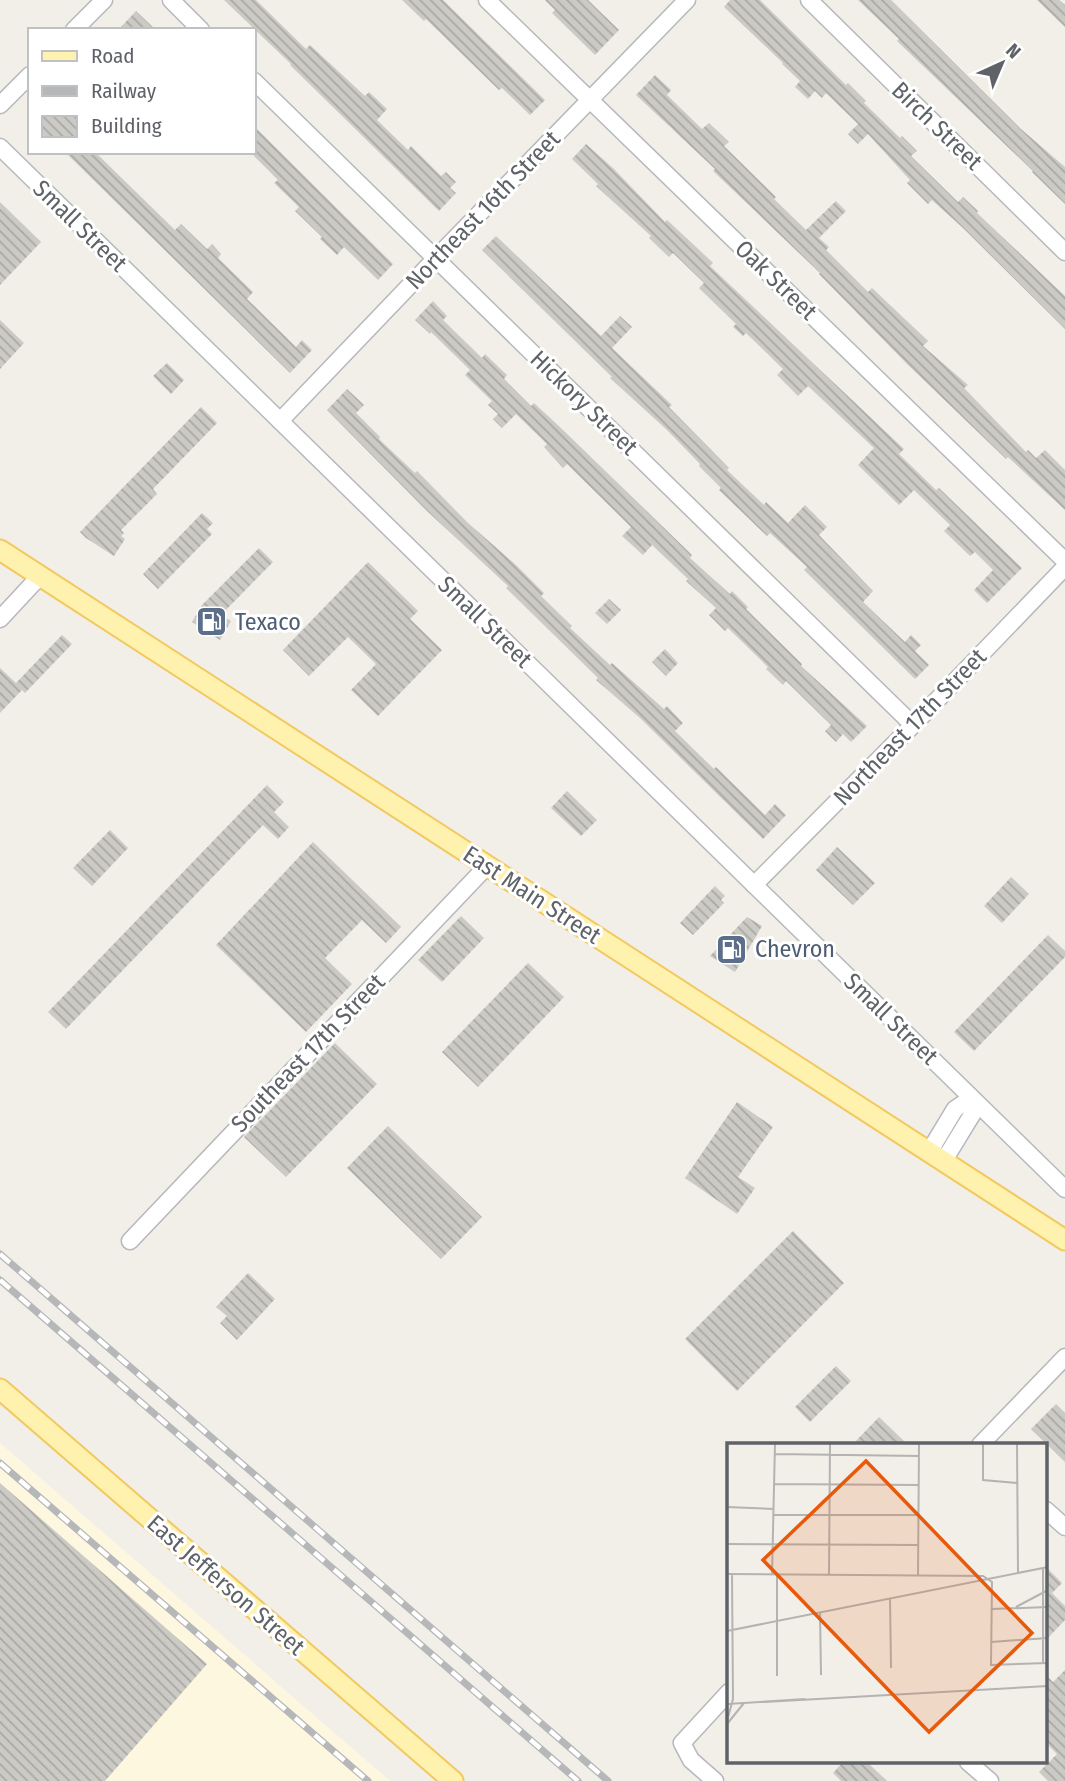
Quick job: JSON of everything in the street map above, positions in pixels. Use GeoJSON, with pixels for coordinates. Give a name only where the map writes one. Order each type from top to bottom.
{"type":"FeatureCollection","features":[{"type":"Feature","properties":{"kind":"main road","name":"East Main Street"},"geometry":{"type":"LineString","coordinates":[[0,550],[1065,1240]]}},
{"type":"Feature","properties":{"kind":"main road","name":"East Jefferson Street"},"geometry":{"type":"LineString","coordinates":[[0,1389],[453,1781]]}},
{"type":"Feature","properties":{"kind":"street"},"geometry":{"type":"LineString","coordinates":[[76,28],[104,0]]}},
{"type":"Feature","properties":{"kind":"street"},"geometry":{"type":"LineString","coordinates":[[171,0],[199,28]]}},
{"type":"Feature","properties":{"kind":"street","name":"Oak Street"},"geometry":{"type":"LineString","coordinates":[[487,0],[1065,561]]}},
{"type":"Feature","properties":{"kind":"street","name":"Northeast 16th Street"},"geometry":{"type":"LineString","coordinates":[[280,421],[688,0]]}},
{"type":"Feature","properties":{"kind":"street","name":"Birch Street"},"geometry":{"type":"LineString","coordinates":[[808,0],[1065,252]]}},
{"type":"Feature","properties":{"kind":"street"},"geometry":{"type":"LineString","coordinates":[[0,105],[28,77]]}},
{"type":"Feature","properties":{"kind":"street","name":"Hickory Street"},"geometry":{"type":"LineString","coordinates":[[256,83],[913,726]]}},
{"type":"Feature","properties":{"kind":"street","name":"Small Street"},"geometry":{"type":"LineString","coordinates":[[1,151],[1065,1189]]}},
{"type":"Feature","properties":{"kind":"street","name":"Northeast 17th Street"},"geometry":{"type":"LineString","coordinates":[[754,885],[913,726],[1065,568]]}},
{"type":"Feature","properties":{"kind":"street"},"geometry":{"type":"LineString","coordinates":[[0,619],[40,576]]}},
{"type":"Feature","properties":{"kind":"street","name":"Southeast 17th Street"},"geometry":{"type":"LineString","coordinates":[[130,1241],[487,866]]}},
{"type":"Feature","properties":{"kind":"street"},"geometry":{"type":"LineString","coordinates":[[936,1157],[973,1112],[971,1098]]}},
{"type":"Feature","properties":{"kind":"street"},"geometry":{"type":"LineString","coordinates":[[982,1443],[1065,1357]]}},
{"type":"Feature","properties":{"kind":"street"},"geometry":{"type":"LineString","coordinates":[[1048,1512],[1065,1527]]}},
{"type":"Feature","properties":{"kind":"street"},"geometry":{"type":"LineString","coordinates":[[715,1781],[691,1760],[682,1742],[727,1694]]}},
{"type":"Feature","properties":{"kind":"street"},"geometry":{"type":"LineString","coordinates":[[970,1764],[990,1781]]}},
{"type":"Feature","properties":{"kind":"shaded area"},"geometry":{"type":"Polygon","coordinates":[[[0,1443],[390,1781],[0,1781],[0,1443]]]}},
{"type":"Feature","properties":{"kind":"building"},"geometry":{"type":"Polygon","coordinates":[[[224,0],[256,0],[306,49],[310,45],[365,96],[369,92],[387,109],[377,120],[408,150],[411,146],[441,176],[446,172],[456,182],[450,188],[456,193],[439,211],[224,0]]]}},
{"type":"Feature","properties":{"kind":"building"},"geometry":{"type":"Polygon","coordinates":[[[402,0],[443,0],[545,100],[530,115],[502,88],[499,90],[426,19],[424,21],[402,0]]]}},
{"type":"Feature","properties":{"kind":"building"},"geometry":{"type":"Polygon","coordinates":[[[545,0],[588,0],[619,30],[595,55],[552,13],[555,10],[545,0]]]}},
{"type":"Feature","properties":{"kind":"building"},"geometry":{"type":"Polygon","coordinates":[[[730,0],[760,0],[846,85],[848,83],[866,101],[864,103],[900,138],[902,136],[917,151],[911,156],[958,202],[963,197],[1065,296],[1065,329],[963,228],[932,200],[928,204],[907,183],[910,180],[868,134],[858,144],[848,134],[858,124],[826,93],[822,98],[815,91],[808,99],[795,87],[800,81],[724,7],[730,0]]]}},
{"type":"Feature","properties":{"kind":"building"},"geometry":{"type":"Polygon","coordinates":[[[858,0],[891,0],[1021,129],[1065,167],[1065,204],[897,41],[899,39],[858,0]]]}},
{"type":"Feature","properties":{"kind":"building"},"geometry":{"type":"Polygon","coordinates":[[[1037,0],[1059,0],[1065,5],[1065,27],[1037,0]]]}},
{"type":"Feature","properties":{"kind":"building"},"geometry":{"type":"Polygon","coordinates":[[[136,11],[154,28],[120,28],[136,11]]]}},
{"type":"Feature","properties":{"kind":"building"},"geometry":{"type":"Polygon","coordinates":[[[655,75],[671,90],[667,95],[702,129],[709,123],[729,142],[724,146],[806,230],[836,201],[846,211],[819,238],[829,247],[826,250],[868,292],[872,288],[928,341],[923,346],[968,385],[964,388],[1026,452],[1028,450],[1036,458],[1045,450],[1065,470],[1065,510],[1008,457],[1006,459],[906,363],[820,273],[636,95],[655,75]]]}},
{"type":"Feature","properties":{"kind":"building"},"geometry":{"type":"Polygon","coordinates":[[[256,128],[393,264],[378,280],[344,247],[337,255],[295,211],[299,207],[274,183],[278,180],[254,156],[256,128]]]}},
{"type":"Feature","properties":{"kind":"building"},"geometry":{"type":"Polygon","coordinates":[[[586,144],[665,222],[667,220],[713,263],[710,266],[904,449],[899,454],[936,490],[939,488],[1022,568],[987,603],[974,590],[993,570],[975,552],[970,556],[944,531],[950,525],[914,490],[899,505],[858,465],[874,448],[808,386],[798,396],[777,375],[783,369],[746,333],[743,336],[733,327],[736,324],[699,288],[704,283],[673,253],[669,257],[649,238],[651,236],[596,186],[598,184],[572,159],[586,144]]]}},
{"type":"Feature","properties":{"kind":"building"},"geometry":{"type":"Polygon","coordinates":[[[67,154],[97,154],[175,230],[181,224],[207,249],[212,244],[221,254],[218,258],[253,292],[247,299],[296,347],[302,340],[312,350],[290,373],[67,154]]]}},
{"type":"Feature","properties":{"kind":"building"},"geometry":{"type":"Polygon","coordinates":[[[0,202],[41,242],[0,285],[0,202]]]}},
{"type":"Feature","properties":{"kind":"building"},"geometry":{"type":"Polygon","coordinates":[[[496,236],[601,336],[620,316],[632,327],[612,348],[672,405],[669,407],[729,468],[727,470],[764,505],[766,502],[788,523],[805,505],[827,527],[819,535],[873,591],[863,602],[905,642],[911,635],[921,645],[915,651],[929,665],[915,679],[804,570],[807,567],[770,533],[767,536],[719,490],[721,488],[667,430],[610,378],[612,377],[482,250],[496,236]]]}},
{"type":"Feature","properties":{"kind":"building"},"geometry":{"type":"Polygon","coordinates":[[[433,301],[447,316],[443,320],[482,358],[485,354],[507,375],[504,379],[531,406],[534,403],[562,429],[692,555],[690,558],[730,594],[732,591],[801,666],[867,726],[851,742],[843,734],[836,742],[825,731],[831,725],[786,681],[783,685],[766,669],[768,667],[728,628],[725,631],[709,615],[716,608],[652,545],[643,555],[622,536],[631,527],[567,464],[563,468],[544,447],[547,444],[516,414],[502,428],[493,419],[498,414],[488,405],[492,401],[465,375],[470,370],[415,320],[433,301]]]}},
{"type":"Feature","properties":{"kind":"building"},"geometry":{"type":"Polygon","coordinates":[[[0,320],[24,343],[0,369],[0,320]]]}},
{"type":"Feature","properties":{"kind":"building"},"geometry":{"type":"Polygon","coordinates":[[[167,363],[184,380],[171,394],[153,376],[167,363]]]}},
{"type":"Feature","properties":{"kind":"building"},"geometry":{"type":"Polygon","coordinates":[[[347,389],[364,405],[356,413],[379,439],[415,473],[417,471],[468,523],[516,565],[544,593],[541,596],[572,626],[570,628],[664,709],[667,706],[683,723],[675,731],[714,769],[716,767],[765,815],[775,804],[786,815],[763,839],[640,718],[596,680],[598,678],[506,588],[508,586],[428,512],[327,410],[347,389]]]}},
{"type":"Feature","properties":{"kind":"building"},"geometry":{"type":"Polygon","coordinates":[[[201,407],[217,423],[153,489],[157,494],[121,530],[124,533],[121,536],[125,539],[114,556],[86,538],[80,532],[201,407]]]}},
{"type":"Feature","properties":{"kind":"building"},"geometry":{"type":"Polygon","coordinates":[[[202,513],[213,523],[207,529],[212,534],[158,589],[143,574],[202,513]]]}},
{"type":"Feature","properties":{"kind":"building"},"geometry":{"type":"Polygon","coordinates":[[[259,548],[273,562],[221,615],[231,621],[220,640],[192,622],[202,605],[259,548]]]}},
{"type":"Feature","properties":{"kind":"building"},"geometry":{"type":"Polygon","coordinates":[[[368,562],[418,611],[410,619],[442,650],[378,716],[351,690],[376,664],[348,637],[309,676],[283,650],[368,562]]]}},
{"type":"Feature","properties":{"kind":"building"},"geometry":{"type":"Polygon","coordinates":[[[609,599],[621,610],[607,624],[595,613],[609,599]]]}},
{"type":"Feature","properties":{"kind":"building"},"geometry":{"type":"Polygon","coordinates":[[[62,635],[72,644],[25,693],[22,690],[0,713],[0,668],[16,683],[62,635]]]}},
{"type":"Feature","properties":{"kind":"building"},"geometry":{"type":"Polygon","coordinates":[[[665,649],[678,663],[666,676],[652,662],[665,649]]]}},
{"type":"Feature","properties":{"kind":"building"},"geometry":{"type":"Polygon","coordinates":[[[267,785],[284,802],[274,812],[289,827],[278,839],[263,825],[66,1029],[48,1012],[267,785]]]}},
{"type":"Feature","properties":{"kind":"building"},"geometry":{"type":"Polygon","coordinates":[[[567,791],[597,820],[581,836],[551,808],[567,791]]]}},
{"type":"Feature","properties":{"kind":"building"},"geometry":{"type":"Polygon","coordinates":[[[110,830],[128,848],[92,886],[73,868],[110,830]]]}},
{"type":"Feature","properties":{"kind":"building"},"geometry":{"type":"Polygon","coordinates":[[[313,842],[401,927],[386,943],[362,920],[325,958],[352,984],[306,1032],[216,945],[313,842]]]}},
{"type":"Feature","properties":{"kind":"building"},"geometry":{"type":"Polygon","coordinates":[[[837,847],[875,883],[853,905],[816,870],[837,847]]]}},
{"type":"Feature","properties":{"kind":"building"},"geometry":{"type":"Polygon","coordinates":[[[1011,877],[1029,894],[1002,923],[984,906],[1011,877]]]}},
{"type":"Feature","properties":{"kind":"building"},"geometry":{"type":"Polygon","coordinates":[[[715,886],[725,896],[721,900],[724,903],[693,935],[680,923],[715,886]]]}},
{"type":"Feature","properties":{"kind":"building"},"geometry":{"type":"Polygon","coordinates":[[[461,916],[484,938],[442,982],[418,960],[461,916]]]}},
{"type":"Feature","properties":{"kind":"building","name":"Chevron"},"geometry":{"type":"Polygon","coordinates":[[[747,917],[762,926],[735,972],[710,956],[747,917]]]}},
{"type":"Feature","properties":{"kind":"building"},"geometry":{"type":"Polygon","coordinates":[[[1048,935],[1065,951],[1065,957],[974,1051],[954,1032],[1048,935]]]}},
{"type":"Feature","properties":{"kind":"building"},"geometry":{"type":"Polygon","coordinates":[[[528,963],[564,997],[478,1087],[442,1052],[528,963]]]}},
{"type":"Feature","properties":{"kind":"building"},"geometry":{"type":"Polygon","coordinates":[[[335,1043],[377,1084],[286,1177],[244,1137],[335,1043]]]}},
{"type":"Feature","properties":{"kind":"building"},"geometry":{"type":"Polygon","coordinates":[[[737,1102],[773,1127],[738,1177],[755,1188],[737,1214],[685,1178],[737,1102]]]}},
{"type":"Feature","properties":{"kind":"building"},"geometry":{"type":"Polygon","coordinates":[[[388,1126],[482,1217],[441,1259],[347,1168],[388,1126]]]}},
{"type":"Feature","properties":{"kind":"building"},"geometry":{"type":"Polygon","coordinates":[[[793,1231],[844,1283],[737,1391],[685,1339],[793,1231]]]}},
{"type":"Feature","properties":{"kind":"building"},"geometry":{"type":"Polygon","coordinates":[[[248,1273],[275,1299],[237,1340],[220,1323],[227,1316],[216,1307],[248,1273]]]}},
{"type":"Feature","properties":{"kind":"building"},"geometry":{"type":"Polygon","coordinates":[[[836,1366],[851,1381],[810,1422],[795,1407],[836,1366]]]}},
{"type":"Feature","properties":{"kind":"building"},"geometry":{"type":"Polygon","coordinates":[[[1056,1404],[1065,1413],[1065,1462],[1048,1443],[1031,1429],[1056,1404]]]}},
{"type":"Feature","properties":{"kind":"building"},"geometry":{"type":"Polygon","coordinates":[[[879,1417],[906,1443],[854,1443],[879,1417]]]}},
{"type":"Feature","properties":{"kind":"building"},"geometry":{"type":"Polygon","coordinates":[[[0,1483],[207,1664],[105,1781],[0,1781],[0,1483]]]}},
{"type":"Feature","properties":{"kind":"building"},"geometry":{"type":"Polygon","coordinates":[[[1048,1569],[1062,1583],[1052,1593],[1065,1606],[1065,1620],[1048,1638],[1048,1569]]]}},
{"type":"Feature","properties":{"kind":"building"},"geometry":{"type":"Polygon","coordinates":[[[1065,1670],[1065,1781],[1048,1781],[1039,1772],[1057,1754],[1048,1745],[1048,1677],[1053,1682],[1065,1670]]]}},
{"type":"Feature","properties":{"kind":"building"},"geometry":{"type":"Polygon","coordinates":[[[841,1764],[869,1764],[887,1781],[841,1781],[833,1773],[841,1764]]]}},
{"type":"Feature","properties":{"kind":"railway"},"geometry":{"type":"LineString","coordinates":[[0,1254],[608,1781]]}},
{"type":"Feature","properties":{"kind":"railway"},"geometry":{"type":"LineString","coordinates":[[0,1280],[578,1781]]}},
{"type":"Feature","properties":{"kind":"railway"},"geometry":{"type":"LineString","coordinates":[[0,1463],[368,1781]]}},
{"type":"Feature","properties":{"kind":"place","name":"Texaco"},"geometry":{"type":"Point","coordinates":[212,622]}},
{"type":"Feature","properties":{"kind":"place","name":"Chevron"},"geometry":{"type":"Point","coordinates":[732,949]}}]}
